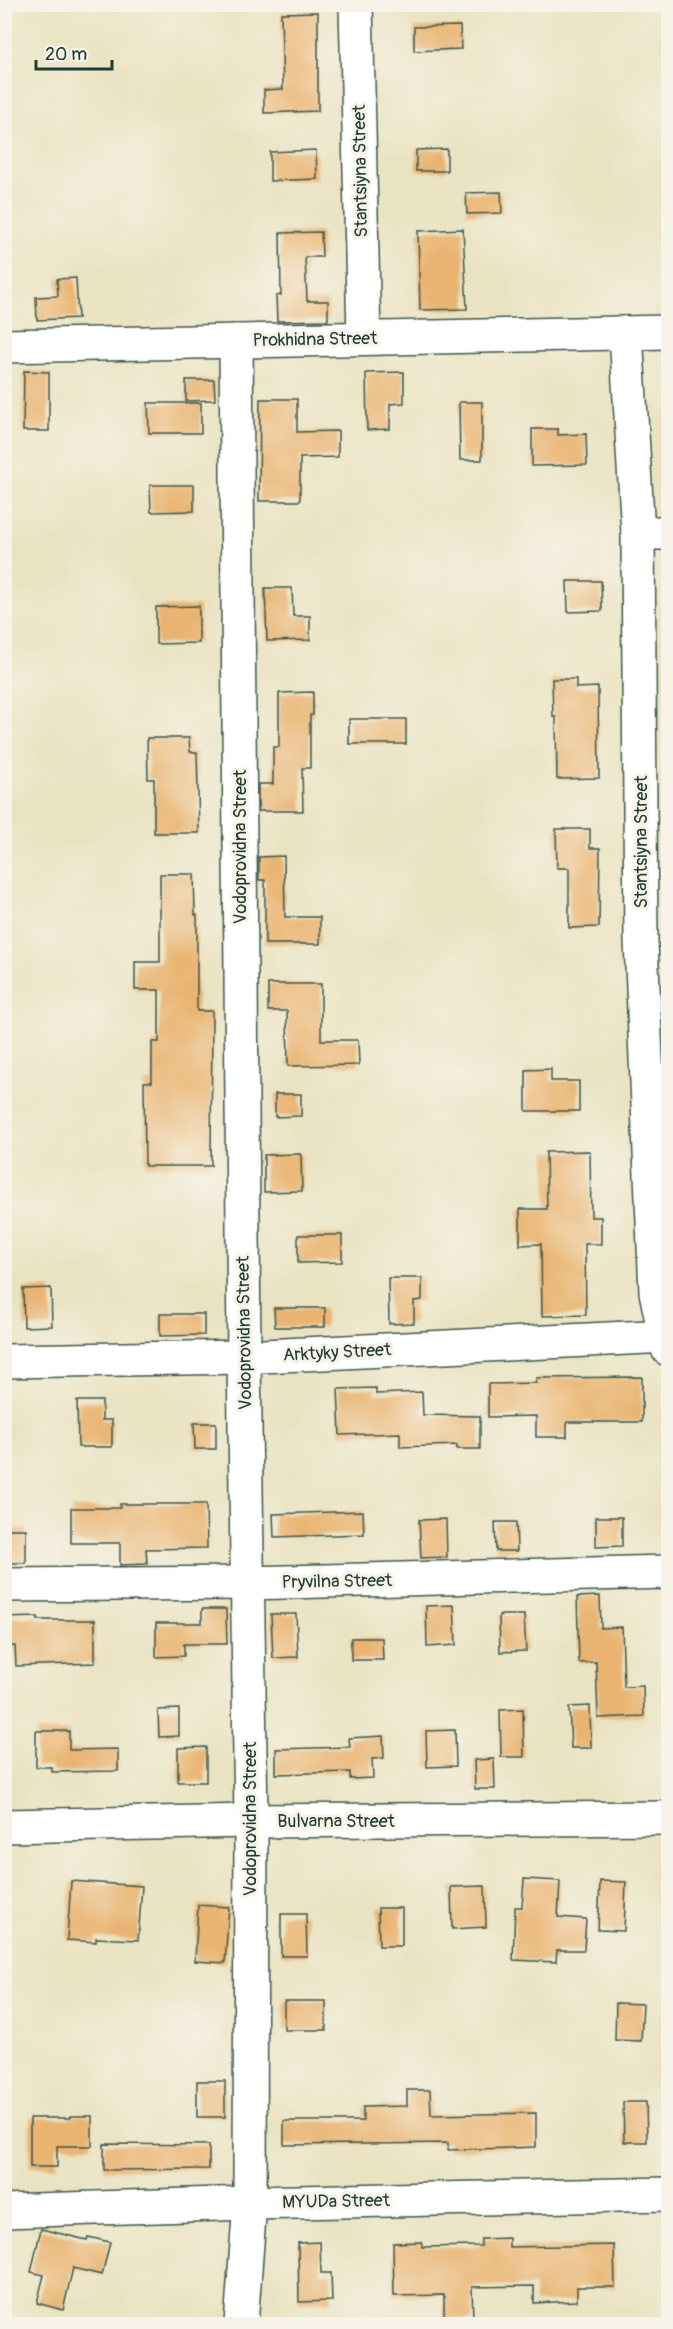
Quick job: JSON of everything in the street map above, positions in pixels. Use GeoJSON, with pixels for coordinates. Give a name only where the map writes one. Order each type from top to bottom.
{"type":"FeatureCollection","features":[{"type":"Feature","properties":{"kind":"street","name":"Stantsiyna Street"},"geometry":{"type":"LineString","coordinates":[[356,4],[364,338]]}},
{"type":"Feature","properties":{"kind":"street","name":"Stantsiyna Street"},"geometry":{"type":"LineString","coordinates":[[626,333],[654,533],[656,1292],[668,1340]]}},
{"type":"Feature","properties":{"kind":"street","name":"Prokhidna Street"},"geometry":{"type":"LineString","coordinates":[[4,346],[669,333]]}},
{"type":"Feature","properties":{"kind":"street","name":"Vodoprovidna Street"},"geometry":{"type":"LineString","coordinates":[[236,341],[244,1357],[251,1821],[250,2203],[241,2325]]}},
{"type":"Feature","properties":{"kind":"street","name":"Arktyky Street"},"geometry":{"type":"LineString","coordinates":[[4,1361],[244,1357],[668,1340]]}},
{"type":"Feature","properties":{"kind":"street","name":"Pryvilna Street"},"geometry":{"type":"LineString","coordinates":[[4,1586],[247,1583],[669,1572]]}},
{"type":"Feature","properties":{"kind":"street","name":"Bulvarna Street"},"geometry":{"type":"LineString","coordinates":[[4,1827],[251,1821],[669,1818]]}},
{"type":"Feature","properties":{"kind":"street","name":"MYUDa Street"},"geometry":{"type":"LineString","coordinates":[[4,2211],[669,2194]]}},
{"type":"Feature","properties":{"kind":"building"},"geometry":{"type":"Polygon","coordinates":[[[318,12],[318,111],[264,113],[264,90],[283,89],[281,13],[318,12]]]}},
{"type":"Feature","properties":{"kind":"building"},"geometry":{"type":"Polygon","coordinates":[[[460,26],[461,49],[414,51],[414,27],[460,26]]]}},
{"type":"Feature","properties":{"kind":"building"},"geometry":{"type":"Polygon","coordinates":[[[447,149],[447,171],[416,171],[416,150],[447,149]]]}},
{"type":"Feature","properties":{"kind":"building"},"geometry":{"type":"Polygon","coordinates":[[[316,150],[317,179],[270,181],[270,152],[316,150]]]}},
{"type":"Feature","properties":{"kind":"building"},"geometry":{"type":"Polygon","coordinates":[[[501,192],[502,213],[467,214],[466,193],[501,192]]]}},
{"type":"Feature","properties":{"kind":"building"},"geometry":{"type":"Polygon","coordinates":[[[463,229],[467,309],[420,310],[418,231],[463,229]]]}},
{"type":"Feature","properties":{"kind":"building"},"geometry":{"type":"Polygon","coordinates":[[[321,232],[322,257],[305,257],[307,301],[328,301],[328,320],[277,321],[276,296],[281,295],[280,233],[321,232]]]}},
{"type":"Feature","properties":{"kind":"building"},"geometry":{"type":"Polygon","coordinates":[[[76,278],[78,318],[37,320],[36,297],[58,296],[57,279],[76,278]]]}},
{"type":"Feature","properties":{"kind":"building"},"geometry":{"type":"Polygon","coordinates":[[[24,371],[49,372],[49,431],[23,431],[24,371]]]}},
{"type":"Feature","properties":{"kind":"building"},"geometry":{"type":"Polygon","coordinates":[[[404,372],[404,403],[390,404],[390,429],[367,430],[366,373],[404,372]]]}},
{"type":"Feature","properties":{"kind":"building"},"geometry":{"type":"Polygon","coordinates":[[[186,380],[214,380],[215,400],[186,401],[186,380]]]}},
{"type":"Feature","properties":{"kind":"building"},"geometry":{"type":"Polygon","coordinates":[[[260,399],[297,399],[297,432],[338,431],[338,457],[300,458],[300,501],[259,501],[260,399]]]}},
{"type":"Feature","properties":{"kind":"building"},"geometry":{"type":"Polygon","coordinates":[[[459,402],[482,402],[482,460],[460,460],[459,402]]]}},
{"type":"Feature","properties":{"kind":"building"},"geometry":{"type":"Polygon","coordinates":[[[148,403],[201,403],[201,433],[149,433],[148,403]]]}},
{"type":"Feature","properties":{"kind":"building"},"geometry":{"type":"Polygon","coordinates":[[[532,429],[558,429],[558,435],[586,434],[587,465],[532,466],[532,429]]]}},
{"type":"Feature","properties":{"kind":"building"},"geometry":{"type":"Polygon","coordinates":[[[150,485],[194,485],[194,511],[151,512],[150,485]]]}},
{"type":"Feature","properties":{"kind":"building"},"geometry":{"type":"Polygon","coordinates":[[[567,581],[601,581],[602,611],[568,612],[567,581]]]}},
{"type":"Feature","properties":{"kind":"building"},"geometry":{"type":"Polygon","coordinates":[[[265,588],[292,588],[293,616],[310,616],[310,640],[267,641],[265,588]]]}},
{"type":"Feature","properties":{"kind":"building"},"geometry":{"type":"Polygon","coordinates":[[[199,606],[199,643],[156,644],[156,607],[199,606]]]}},
{"type":"Feature","properties":{"kind":"building"},"geometry":{"type":"Polygon","coordinates":[[[552,679],[576,679],[576,688],[598,687],[599,778],[557,779],[556,717],[553,717],[552,679]]]}},
{"type":"Feature","properties":{"kind":"building"},"geometry":{"type":"Polygon","coordinates":[[[313,692],[313,715],[310,715],[310,768],[302,768],[303,811],[258,811],[258,784],[273,784],[273,747],[279,747],[279,693],[313,692]]]}},
{"type":"Feature","properties":{"kind":"building"},"geometry":{"type":"Polygon","coordinates":[[[349,719],[406,719],[406,744],[349,744],[349,719]]]}},
{"type":"Feature","properties":{"kind":"building"},"geometry":{"type":"Polygon","coordinates":[[[147,738],[189,738],[190,752],[197,752],[199,833],[154,833],[154,779],[148,779],[147,738]]]}},
{"type":"Feature","properties":{"kind":"building"},"geometry":{"type":"Polygon","coordinates":[[[556,829],[590,829],[590,848],[600,848],[599,927],[569,928],[569,868],[557,868],[556,829]]]}},
{"type":"Feature","properties":{"kind":"building"},"geometry":{"type":"Polygon","coordinates":[[[284,856],[285,917],[320,917],[320,944],[265,944],[265,880],[259,880],[259,857],[284,856]]]}},
{"type":"Feature","properties":{"kind":"building"},"geometry":{"type":"Polygon","coordinates":[[[160,874],[194,874],[195,915],[197,915],[197,1011],[212,1011],[211,1166],[145,1166],[144,1082],[152,1082],[152,1042],[159,1042],[159,990],[135,990],[135,962],[160,962],[160,874]]]}},
{"type":"Feature","properties":{"kind":"building"},"geometry":{"type":"Polygon","coordinates":[[[268,984],[321,984],[321,1040],[358,1040],[359,1065],[288,1066],[287,1011],[268,1011],[268,984]]]}},
{"type":"Feature","properties":{"kind":"building"},"geometry":{"type":"Polygon","coordinates":[[[551,1069],[551,1081],[579,1081],[579,1111],[526,1111],[526,1070],[551,1069]]]}},
{"type":"Feature","properties":{"kind":"building"},"geometry":{"type":"Polygon","coordinates":[[[275,1094],[301,1094],[301,1116],[275,1117],[275,1094]]]}},
{"type":"Feature","properties":{"kind":"building"},"geometry":{"type":"Polygon","coordinates":[[[590,1151],[591,1217],[601,1217],[601,1244],[585,1244],[586,1315],[542,1316],[541,1244],[520,1245],[520,1209],[547,1209],[546,1152],[590,1151]]]}},
{"type":"Feature","properties":{"kind":"building"},"geometry":{"type":"Polygon","coordinates":[[[301,1154],[302,1191],[264,1192],[264,1155],[301,1154]]]}},
{"type":"Feature","properties":{"kind":"building"},"geometry":{"type":"Polygon","coordinates":[[[298,1235],[342,1235],[342,1262],[298,1263],[298,1235]]]}},
{"type":"Feature","properties":{"kind":"building"},"geometry":{"type":"Polygon","coordinates":[[[388,1278],[422,1278],[422,1300],[414,1301],[414,1323],[389,1324],[388,1278]]]}},
{"type":"Feature","properties":{"kind":"building"},"geometry":{"type":"Polygon","coordinates":[[[51,1288],[52,1326],[24,1327],[23,1289],[51,1288]]]}},
{"type":"Feature","properties":{"kind":"building"},"geometry":{"type":"Polygon","coordinates":[[[274,1308],[325,1308],[325,1327],[275,1327],[274,1308]]]}},
{"type":"Feature","properties":{"kind":"building"},"geometry":{"type":"Polygon","coordinates":[[[160,1314],[204,1314],[204,1335],[160,1336],[160,1314]]]}},
{"type":"Feature","properties":{"kind":"building"},"geometry":{"type":"Polygon","coordinates":[[[642,1377],[642,1422],[567,1422],[567,1437],[536,1437],[536,1416],[488,1417],[488,1384],[536,1383],[536,1378],[642,1377]]]}},
{"type":"Feature","properties":{"kind":"building"},"geometry":{"type":"Polygon","coordinates":[[[376,1388],[376,1394],[422,1392],[423,1415],[480,1416],[480,1449],[457,1449],[457,1445],[400,1447],[400,1433],[340,1435],[338,1389],[376,1388]]]}},
{"type":"Feature","properties":{"kind":"building"},"geometry":{"type":"Polygon","coordinates":[[[77,1401],[102,1401],[102,1420],[112,1420],[112,1447],[78,1447],[77,1401]]]}},
{"type":"Feature","properties":{"kind":"building"},"geometry":{"type":"Polygon","coordinates":[[[194,1423],[216,1423],[216,1449],[195,1449],[194,1423]]]}},
{"type":"Feature","properties":{"kind":"building"},"geometry":{"type":"Polygon","coordinates":[[[120,1504],[206,1504],[207,1548],[146,1549],[147,1564],[120,1565],[120,1543],[71,1543],[71,1508],[120,1508],[120,1504]]]}},
{"type":"Feature","properties":{"kind":"building"},"geometry":{"type":"Polygon","coordinates":[[[363,1511],[364,1534],[274,1537],[273,1514],[363,1511]]]}},
{"type":"Feature","properties":{"kind":"building"},"geometry":{"type":"Polygon","coordinates":[[[596,1517],[622,1517],[622,1546],[596,1547],[596,1517]]]}},
{"type":"Feature","properties":{"kind":"building"},"geometry":{"type":"Polygon","coordinates":[[[446,1519],[447,1557],[421,1558],[419,1520],[446,1519]]]}},
{"type":"Feature","properties":{"kind":"building"},"geometry":{"type":"Polygon","coordinates":[[[495,1522],[516,1522],[517,1551],[496,1551],[495,1522]]]}},
{"type":"Feature","properties":{"kind":"building"},"geometry":{"type":"Polygon","coordinates":[[[4,1529],[26,1529],[26,1563],[4,1563],[4,1529]]]}},
{"type":"Feature","properties":{"kind":"building"},"geometry":{"type":"Polygon","coordinates":[[[600,1596],[601,1628],[622,1627],[624,1687],[643,1686],[644,1716],[598,1718],[596,1662],[579,1663],[577,1597],[600,1596]]]}},
{"type":"Feature","properties":{"kind":"building"},"geometry":{"type":"Polygon","coordinates":[[[454,1605],[456,1645],[427,1647],[426,1606],[454,1605]]]}},
{"type":"Feature","properties":{"kind":"building"},"geometry":{"type":"Polygon","coordinates":[[[202,1609],[226,1609],[227,1644],[184,1644],[184,1656],[156,1657],[156,1623],[202,1623],[202,1609]]]}},
{"type":"Feature","properties":{"kind":"building"},"geometry":{"type":"Polygon","coordinates":[[[271,1614],[296,1614],[298,1657],[273,1658],[271,1614]]]}},
{"type":"Feature","properties":{"kind":"building"},"geometry":{"type":"Polygon","coordinates":[[[499,1615],[524,1615],[526,1651],[500,1652],[499,1615]]]}},
{"type":"Feature","properties":{"kind":"building"},"geometry":{"type":"Polygon","coordinates":[[[38,1617],[38,1620],[95,1620],[95,1663],[16,1666],[15,1646],[4,1646],[4,1618],[38,1617]]]}},
{"type":"Feature","properties":{"kind":"building"},"geometry":{"type":"Polygon","coordinates":[[[351,1638],[382,1638],[383,1660],[351,1660],[351,1638]]]}},
{"type":"Feature","properties":{"kind":"building"},"geometry":{"type":"Polygon","coordinates":[[[590,1706],[591,1748],[571,1748],[569,1707],[590,1706]]]}},
{"type":"Feature","properties":{"kind":"building"},"geometry":{"type":"Polygon","coordinates":[[[179,1709],[179,1736],[159,1737],[158,1710],[179,1709]]]}},
{"type":"Feature","properties":{"kind":"building"},"geometry":{"type":"Polygon","coordinates":[[[523,1709],[524,1757],[501,1757],[500,1710],[523,1709]]]}},
{"type":"Feature","properties":{"kind":"building"},"geometry":{"type":"Polygon","coordinates":[[[455,1730],[456,1766],[427,1767],[426,1731],[455,1730]]]}},
{"type":"Feature","properties":{"kind":"building"},"geometry":{"type":"Polygon","coordinates":[[[36,1731],[69,1731],[69,1750],[118,1749],[118,1771],[52,1772],[52,1767],[36,1767],[36,1731]]]}},
{"type":"Feature","properties":{"kind":"building"},"geometry":{"type":"Polygon","coordinates":[[[383,1736],[384,1758],[372,1759],[373,1778],[350,1779],[350,1772],[276,1774],[276,1749],[350,1747],[349,1738],[383,1736]]]}},
{"type":"Feature","properties":{"kind":"building"},"geometry":{"type":"Polygon","coordinates":[[[206,1747],[206,1782],[178,1782],[178,1748],[206,1747]]]}},
{"type":"Feature","properties":{"kind":"building"},"geometry":{"type":"Polygon","coordinates":[[[494,1759],[495,1789],[475,1789],[474,1760],[494,1759]]]}},
{"type":"Feature","properties":{"kind":"building"},"geometry":{"type":"Polygon","coordinates":[[[524,1879],[560,1881],[558,1917],[586,1919],[584,1950],[557,1950],[556,1962],[513,1960],[515,1907],[522,1907],[524,1879]]]}},
{"type":"Feature","properties":{"kind":"building"},"geometry":{"type":"Polygon","coordinates":[[[71,1881],[142,1886],[138,1940],[96,1938],[96,1942],[67,1940],[71,1881]]]}},
{"type":"Feature","properties":{"kind":"building"},"geometry":{"type":"Polygon","coordinates":[[[600,1881],[626,1882],[624,1931],[598,1930],[600,1881]]]}},
{"type":"Feature","properties":{"kind":"building"},"geometry":{"type":"Polygon","coordinates":[[[485,1886],[486,1927],[452,1929],[451,1887],[485,1886]]]}},
{"type":"Feature","properties":{"kind":"building"},"geometry":{"type":"Polygon","coordinates":[[[198,1905],[229,1907],[225,1963],[195,1961],[198,1905]]]}},
{"type":"Feature","properties":{"kind":"building"},"geometry":{"type":"Polygon","coordinates":[[[378,1908],[402,1908],[402,1946],[379,1946],[378,1908]]]}},
{"type":"Feature","properties":{"kind":"building"},"geometry":{"type":"Polygon","coordinates":[[[281,1914],[306,1914],[307,1956],[281,1956],[281,1914]]]}},
{"type":"Feature","properties":{"kind":"building"},"geometry":{"type":"Polygon","coordinates":[[[284,2001],[326,2001],[326,2030],[284,2030],[284,2001]]]}},
{"type":"Feature","properties":{"kind":"building"},"geometry":{"type":"Polygon","coordinates":[[[616,2003],[643,2004],[641,2041],[615,2040],[616,2003]]]}},
{"type":"Feature","properties":{"kind":"building"},"geometry":{"type":"Polygon","coordinates":[[[197,2081],[225,2081],[225,2117],[197,2117],[197,2081]]]}},
{"type":"Feature","properties":{"kind":"building"},"geometry":{"type":"Polygon","coordinates":[[[407,2090],[430,2090],[431,2115],[536,2113],[536,2147],[448,2150],[448,2143],[284,2145],[284,2121],[363,2121],[363,2107],[407,2106],[407,2090]]]}},
{"type":"Feature","properties":{"kind":"building"},"geometry":{"type":"Polygon","coordinates":[[[623,2102],[646,2102],[647,2142],[624,2142],[623,2102]]]}},
{"type":"Feature","properties":{"kind":"building"},"geometry":{"type":"Polygon","coordinates":[[[70,2116],[92,2116],[92,2146],[57,2146],[57,2167],[30,2167],[30,2118],[70,2118],[70,2116]]]}},
{"type":"Feature","properties":{"kind":"building"},"geometry":{"type":"Polygon","coordinates":[[[104,2144],[209,2145],[209,2169],[104,2170],[104,2144]]]}},
{"type":"Feature","properties":{"kind":"building"},"geometry":{"type":"Polygon","coordinates":[[[41,2229],[87,2240],[88,2237],[110,2242],[102,2275],[73,2268],[63,2310],[37,2303],[44,2275],[31,2272],[41,2229]]]}},
{"type":"Feature","properties":{"kind":"building"},"geometry":{"type":"Polygon","coordinates":[[[509,2238],[509,2247],[614,2245],[615,2287],[577,2287],[577,2301],[534,2303],[534,2286],[472,2287],[473,2320],[444,2320],[444,2295],[394,2296],[393,2243],[422,2242],[422,2247],[481,2246],[481,2239],[509,2238]]]}},
{"type":"Feature","properties":{"kind":"building"},"geometry":{"type":"Polygon","coordinates":[[[320,2242],[321,2273],[331,2273],[332,2301],[299,2302],[298,2243],[320,2242]]]}}]}
